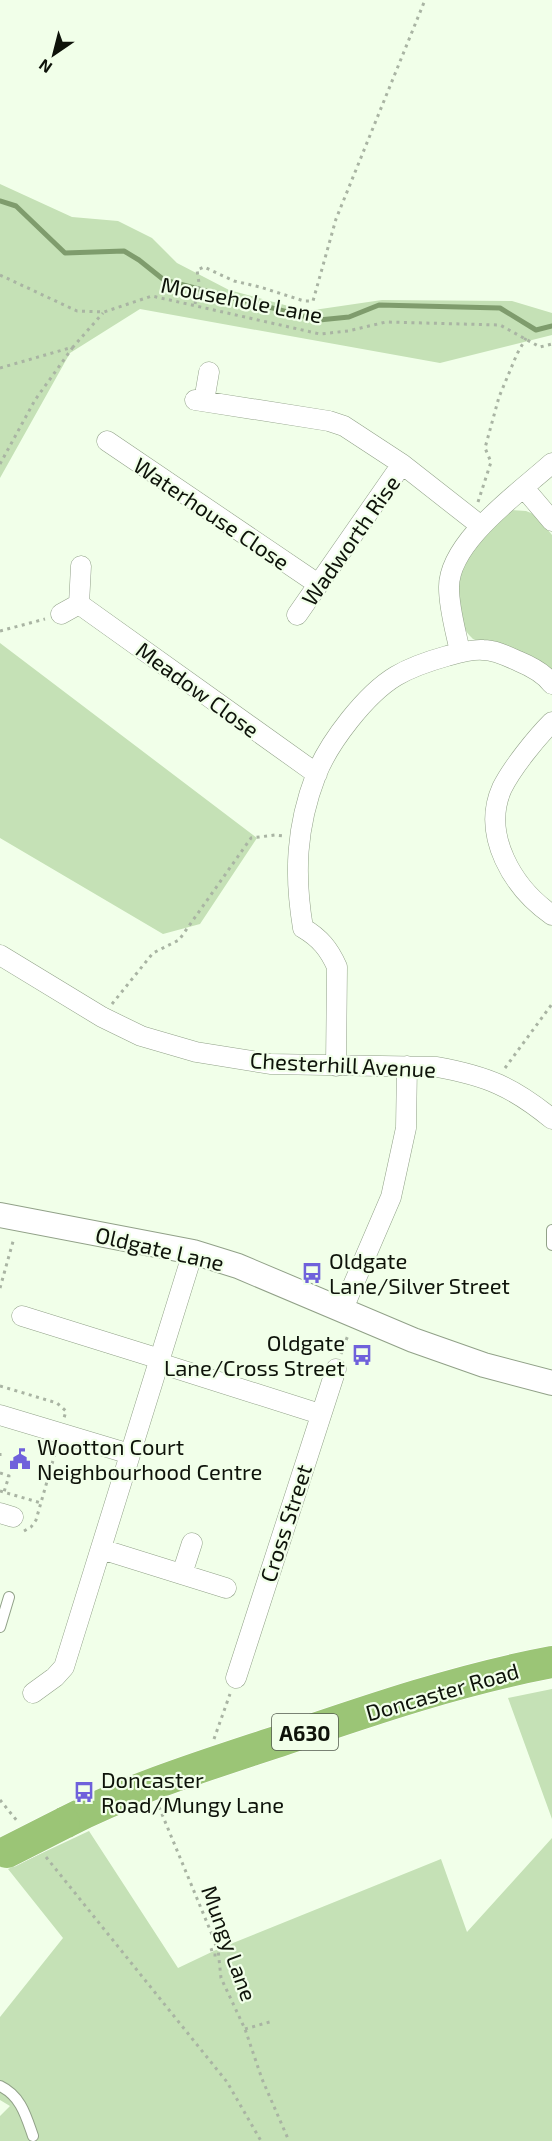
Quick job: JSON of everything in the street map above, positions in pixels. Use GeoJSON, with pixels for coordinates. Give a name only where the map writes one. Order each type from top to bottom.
{"type":"FeatureCollection","features":[{"type":"Feature","properties":{"kind":"main road","name":"Doncaster Road"},"geometry":{"type":"LineString","coordinates":[[10,1845],[64,1824],[105,1802],[217,1762],[442,1688],[552,1662]]}},
{"type":"Feature","properties":{"kind":"street"},"geometry":{"type":"LineString","coordinates":[[209,372],[200,401],[328,421],[344,426],[402,464],[475,521]]}},
{"type":"Feature","properties":{"kind":"street","name":"Waterhouse Close"},"geometry":{"type":"LineString","coordinates":[[107,441],[318,584]]}},
{"type":"Feature","properties":{"kind":"street"},"geometry":{"type":"LineString","coordinates":[[460,652],[449,588],[452,568],[475,521],[524,488],[552,463]]}},
{"type":"Feature","properties":{"kind":"street","name":"Wadworth Rise"},"geometry":{"type":"LineString","coordinates":[[297,615],[402,464]]}},
{"type":"Feature","properties":{"kind":"street"},"geometry":{"type":"LineString","coordinates":[[524,488],[552,521]]}},
{"type":"Feature","properties":{"kind":"street"},"geometry":{"type":"LineString","coordinates":[[61,614],[80,604],[81,566]]}},
{"type":"Feature","properties":{"kind":"street","name":"Meadow Close"},"geometry":{"type":"LineString","coordinates":[[80,604],[317,774]]}},
{"type":"Feature","properties":{"kind":"street"},"geometry":{"type":"LineString","coordinates":[[336,1066],[337,967],[331,953],[318,937],[303,928],[297,881],[300,838],[317,774],[338,736],[369,699],[394,677],[422,663],[460,652],[483,649],[506,655],[529,666],[552,684]]}},
{"type":"Feature","properties":{"kind":"street"},"geometry":{"type":"LineString","coordinates":[[552,722],[536,738],[502,788],[497,806],[496,828],[501,853],[513,874],[526,892],[552,915]]}},
{"type":"Feature","properties":{"kind":"street","name":"Chesterhill Avenue"},"geometry":{"type":"LineString","coordinates":[[0,956],[102,1017],[141,1036],[196,1052],[270,1064],[437,1066],[495,1082],[519,1093],[552,1119]]}},
{"type":"Feature","properties":{"kind":"street"},"geometry":{"type":"LineString","coordinates":[[349,1314],[394,1186],[406,1128],[407,1066]]}},
{"type":"Feature","properties":{"kind":"street","name":"Oldgate Lane"},"geometry":{"type":"LineString","coordinates":[[10,1217],[193,1252],[238,1266],[413,1340],[484,1365],[552,1383]]}},
{"type":"Feature","properties":{"kind":"street"},"geometry":{"type":"LineString","coordinates":[[33,1693],[56,1677],[64,1667],[193,1252]]}},
{"type":"Feature","properties":{"kind":"street"},"geometry":{"type":"LineString","coordinates":[[22,1316],[320,1414]]}},
{"type":"Feature","properties":{"kind":"street","name":"Cross Street"},"geometry":{"type":"LineString","coordinates":[[236,1678],[336,1369]]}},
{"type":"Feature","properties":{"kind":"street"},"geometry":{"type":"LineString","coordinates":[[0,1415],[130,1454]]}},
{"type":"Feature","properties":{"kind":"street"},"geometry":{"type":"LineString","coordinates":[[182,1574],[192,1543]]}},
{"type":"Feature","properties":{"kind":"street"},"geometry":{"type":"LineString","coordinates":[[101,1549],[226,1588]]}},
{"type":"Feature","properties":{"kind":"lane"},"geometry":{"type":"LineString","coordinates":[[552,1230],[552,1245]]}},
{"type":"Feature","properties":{"kind":"lane"},"geometry":{"type":"LineString","coordinates":[[0,1627],[9,1597]]}},
{"type":"Feature","properties":{"kind":"lane"},"geometry":{"type":"LineString","coordinates":[[0,2086],[8,2090],[23,2107],[33,2136]]}},
{"type":"Feature","properties":{"kind":"path"},"geometry":{"type":"LineString","coordinates":[[194,304],[199,283],[197,270],[204,267],[234,281],[304,301],[312,301],[336,219],[425,0]]}},
{"type":"Feature","properties":{"kind":"path","name":"Mousehole Lane"},"geometry":{"type":"LineString","coordinates":[[0,275],[77,311],[104,312],[152,296],[321,334],[348,331],[386,322],[500,325],[540,347],[552,344]]}},
{"type":"Feature","properties":{"kind":"path"},"geometry":{"type":"LineString","coordinates":[[0,464],[35,400],[73,347],[104,312]]}},
{"type":"Feature","properties":{"kind":"path"},"geometry":{"type":"LineString","coordinates":[[475,521],[478,502],[491,462],[485,448],[499,397],[526,338]]}},
{"type":"Feature","properties":{"kind":"path"},"geometry":{"type":"LineString","coordinates":[[0,368],[73,347]]}},
{"type":"Feature","properties":{"kind":"path"},"geometry":{"type":"LineString","coordinates":[[0,631],[61,614]]}},
{"type":"Feature","properties":{"kind":"path"},"geometry":{"type":"LineString","coordinates":[[102,1017],[153,953],[179,940],[251,838],[275,835],[300,838]]}},
{"type":"Feature","properties":{"kind":"path"},"geometry":{"type":"LineString","coordinates":[[495,1082],[552,1004]]}},
{"type":"Feature","properties":{"kind":"path"},"geometry":{"type":"LineString","coordinates":[[0,1288],[10,1217]]}},
{"type":"Feature","properties":{"kind":"path"},"geometry":{"type":"LineString","coordinates":[[336,1369],[349,1314]]}},
{"type":"Feature","properties":{"kind":"path"},"geometry":{"type":"LineString","coordinates":[[0,1386],[57,1403],[66,1411],[36,1520],[26,1531],[19,1532],[10,1528],[7,1515]]}},
{"type":"Feature","properties":{"kind":"path"},"geometry":{"type":"LineString","coordinates":[[0,1473],[9,1476],[2,1492],[40,1503]]}},
{"type":"Feature","properties":{"kind":"path"},"geometry":{"type":"LineString","coordinates":[[217,1762],[210,1749],[236,1678]]}},
{"type":"Feature","properties":{"kind":"path","name":"Mungy Lane"},"geometry":{"type":"LineString","coordinates":[[150,1786],[217,1944],[221,1978],[245,2029],[262,2079],[289,2141]]}},
{"type":"Feature","properties":{"kind":"path"},"geometry":{"type":"LineString","coordinates":[[0,1800],[10,1845]]}},
{"type":"Feature","properties":{"kind":"path"},"geometry":{"type":"LineString","coordinates":[[44,1854],[226,2082],[261,2141]]}},
{"type":"Feature","properties":{"kind":"path"},"geometry":{"type":"LineString","coordinates":[[217,1944],[211,1948],[213,1955],[220,1955]]}},
{"type":"Feature","properties":{"kind":"path"},"geometry":{"type":"LineString","coordinates":[[245,2029],[273,2021]]}},
{"type":"Feature","properties":{"kind":"green space"},"geometry":{"type":"Polygon","coordinates":[[[0,184],[72,217],[118,221],[152,238],[177,263],[229,290],[307,311],[382,300],[512,301],[552,313],[552,335],[440,363],[140,309],[70,353],[0,478],[0,184]]]}},
{"type":"Feature","properties":{"kind":"green space"},"geometry":{"type":"Polygon","coordinates":[[[511,510],[526,511],[536,515],[552,535],[552,672],[473,639],[466,632],[461,620],[457,588],[463,561],[478,540],[511,510]]]}},
{"type":"Feature","properties":{"kind":"green space"},"geometry":{"type":"Polygon","coordinates":[[[0,643],[257,838],[200,924],[163,934],[0,838],[0,643]]]}},
{"type":"Feature","properties":{"kind":"green space"},"geometry":{"type":"Polygon","coordinates":[[[552,1689],[552,1819],[508,1698],[552,1689]]]}},
{"type":"Feature","properties":{"kind":"green space"},"geometry":{"type":"Polygon","coordinates":[[[89,1831],[178,1968],[218,1949],[441,1859],[467,1932],[552,1838],[552,2141],[0,2141],[0,2116],[10,2106],[0,2100],[0,2017],[63,1938],[8,1869],[89,1831]]]}},
{"type":"Feature","properties":{"kind":"waterway"},"geometry":{"type":"LineString","coordinates":[[0,201],[16,206],[65,253],[124,251],[164,280],[319,320],[349,317],[379,305],[500,308],[536,330],[552,326]]}},
{"type":"Feature","properties":{"kind":"place","name":"Oldgate Lane/Silver Street"},"geometry":{"type":"Point","coordinates":[312,1273]}},
{"type":"Feature","properties":{"kind":"place","name":"Oldgate Lane/Cross Street"},"geometry":{"type":"Point","coordinates":[362,1355]}},
{"type":"Feature","properties":{"kind":"place","name":"Wootton Court Neighbourhood Centre"},"geometry":{"type":"Point","coordinates":[20,1459]}},
{"type":"Feature","properties":{"kind":"place","name":"Doncaster Road/Mungy Lane"},"geometry":{"type":"Point","coordinates":[84,1792]}}]}
